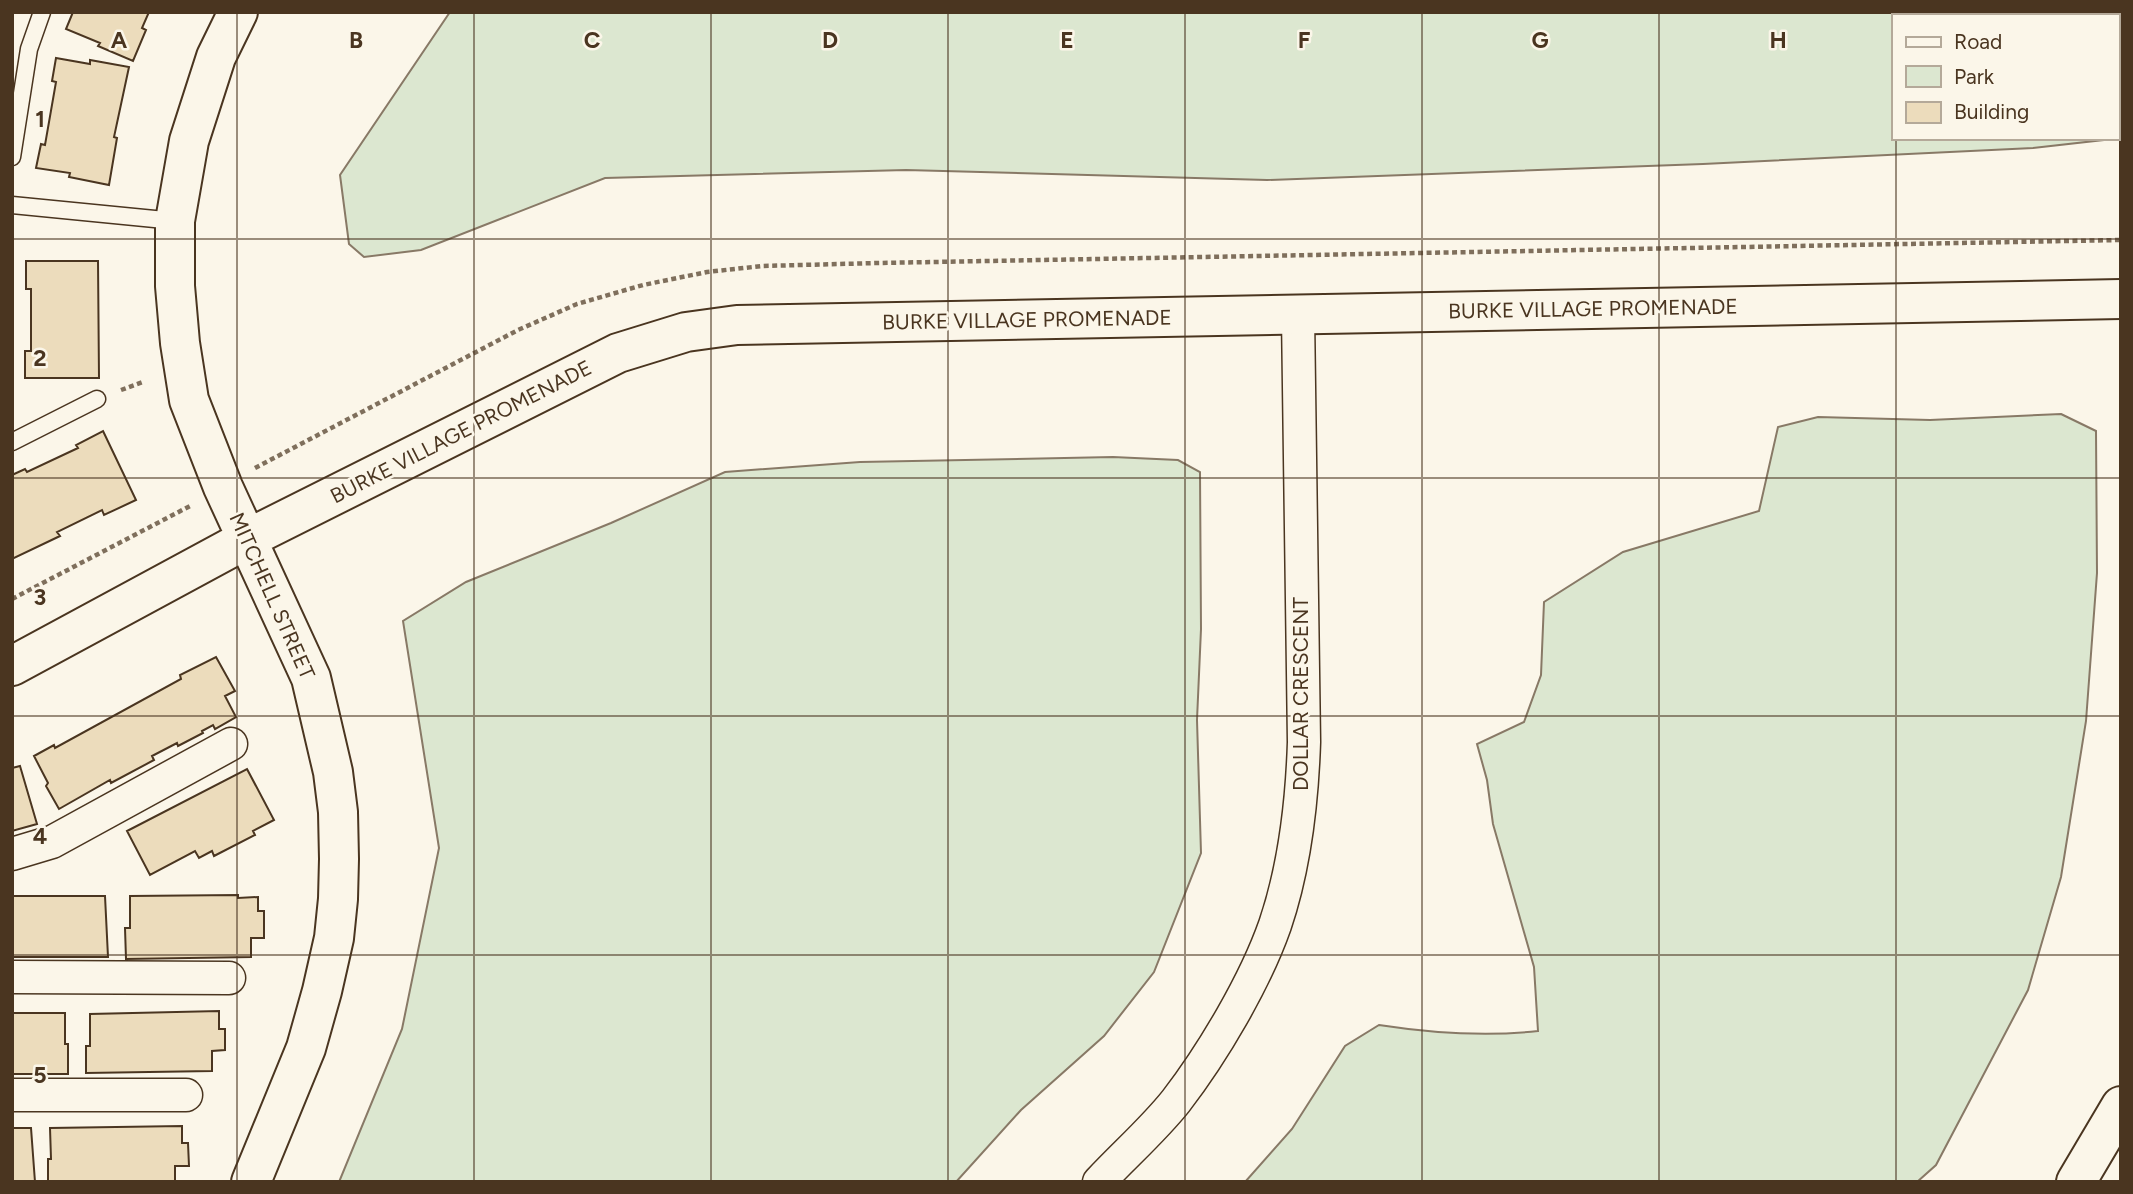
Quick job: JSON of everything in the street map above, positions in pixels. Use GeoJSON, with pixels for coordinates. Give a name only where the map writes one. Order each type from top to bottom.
{"type":"FeatureCollection","features":[{"type":"Feature","properties":{"kind":"street","name":"MITCHELL STREET"},"geometry":{"type":"LineString","coordinates":[[238,12],[216,57],[190,141],[175,221],[175,286],[189,400],[223,487],[311,678],[333,772],[338,812],[339,859],[334,938],[322,991],[306,1048],[251,1182]]}},
{"type":"Feature","properties":{"kind":"street","name":"BURKE VILLAGE PROMENADE"},"geometry":{"type":"LineString","coordinates":[[12,666],[247,539],[618,353],[686,332],[737,325],[2121,299]]}},
{"type":"Feature","properties":{"kind":"street","name":"DOLLAR CRESCENT"},"geometry":{"type":"LineString","coordinates":[[1099,1182],[1174,1102],[1233,1013],[1274,926],[1292,860],[1302,792],[1304,742],[1298,315]]}},
{"type":"Feature","properties":{"kind":"street"},"geometry":{"type":"LineString","coordinates":[[12,854],[52,842],[231,744]]}},
{"type":"Feature","properties":{"kind":"street"},"geometry":{"type":"LineString","coordinates":[[12,977],[229,978]]}},
{"type":"Feature","properties":{"kind":"street"},"geometry":{"type":"LineString","coordinates":[[12,1095],[186,1095]]}},
{"type":"Feature","properties":{"kind":"street"},"geometry":{"type":"LineString","coordinates":[[2076,1182],[2121,1106]]}},
{"type":"Feature","properties":{"kind":"lane"},"geometry":{"type":"LineString","coordinates":[[12,156],[29,49],[43,12]]}},
{"type":"Feature","properties":{"kind":"lane"},"geometry":{"type":"LineString","coordinates":[[12,45],[29,49]]}},
{"type":"Feature","properties":{"kind":"lane"},"geometry":{"type":"LineString","coordinates":[[12,205],[175,221]]}},
{"type":"Feature","properties":{"kind":"lane"},"geometry":{"type":"LineString","coordinates":[[12,442],[97,398]]}},
{"type":"Feature","properties":{"kind":"path"},"geometry":{"type":"LineString","coordinates":[[12,599],[178,514]]}},
{"type":"Feature","properties":{"kind":"green space"},"geometry":{"type":"Polygon","coordinates":[[[450,12],[2121,12],[2121,138],[2119,14],[1892,14],[1892,140],[2103,140],[2033,148],[1703,164],[1267,180],[906,170],[605,178],[421,250],[364,257],[349,244],[340,175],[450,12]]]}},
{"type":"Feature","properties":{"kind":"green space"},"geometry":{"type":"Polygon","coordinates":[[[2061,414],[2096,431],[2097,573],[2086,721],[2061,877],[2028,990],[1936,1165],[1917,1182],[1245,1182],[1292,1129],[1345,1046],[1379,1025],[1458,1033],[1538,1031],[1534,967],[1493,824],[1487,780],[1477,744],[1524,722],[1541,675],[1544,602],[1623,552],[1759,511],[1778,427],[1818,417],[1930,420],[2061,414]]]}},
{"type":"Feature","properties":{"kind":"green space"},"geometry":{"type":"Polygon","coordinates":[[[1113,457],[1178,460],[1200,472],[1201,629],[1197,720],[1201,853],[1154,972],[1104,1036],[1021,1110],[956,1182],[339,1182],[402,1029],[439,848],[403,621],[466,582],[611,523],[725,472],[860,462],[1113,457]]]}},
{"type":"Feature","properties":{"kind":"building"},"geometry":{"type":"Polygon","coordinates":[[[73,12],[149,12],[142,28],[146,30],[133,61],[66,29],[73,12]]]}},
{"type":"Feature","properties":{"kind":"building"},"geometry":{"type":"Polygon","coordinates":[[[56,58],[90,64],[90,60],[129,67],[114,137],[117,138],[109,185],[69,177],[70,173],[36,168],[41,144],[45,145],[56,82],[52,81],[56,58]]]}},
{"type":"Feature","properties":{"kind":"building"},"geometry":{"type":"Polygon","coordinates":[[[26,261],[98,261],[99,378],[25,378],[25,351],[31,351],[31,289],[26,289],[26,261]]]}},
{"type":"Feature","properties":{"kind":"building"},"geometry":{"type":"Polygon","coordinates":[[[103,431],[136,500],[104,515],[102,510],[57,532],[60,536],[12,559],[12,475],[25,469],[27,472],[78,448],[76,445],[103,431]]]}},
{"type":"Feature","properties":{"kind":"building"},"geometry":{"type":"Polygon","coordinates":[[[216,657],[235,691],[225,696],[236,717],[215,729],[213,725],[178,746],[177,743],[152,756],[154,760],[111,783],[110,780],[59,809],[34,756],[54,745],[55,748],[216,657]]]}},
{"type":"Feature","properties":{"kind":"building"},"geometry":{"type":"Polygon","coordinates":[[[20,766],[37,824],[12,831],[12,768],[20,766]]]}},
{"type":"Feature","properties":{"kind":"building"},"geometry":{"type":"Polygon","coordinates":[[[247,769],[274,820],[253,831],[255,835],[214,856],[212,851],[199,858],[195,851],[150,875],[127,831],[247,769]]]}},
{"type":"Feature","properties":{"kind":"building"},"geometry":{"type":"Polygon","coordinates":[[[238,895],[238,898],[258,897],[258,911],[264,911],[264,938],[251,938],[251,957],[126,959],[125,928],[130,928],[130,896],[238,895]]]}},
{"type":"Feature","properties":{"kind":"building"},"geometry":{"type":"Polygon","coordinates":[[[12,896],[105,896],[108,957],[12,957],[12,896]]]}},
{"type":"Feature","properties":{"kind":"building"},"geometry":{"type":"Polygon","coordinates":[[[219,1011],[219,1029],[225,1029],[225,1050],[212,1051],[212,1071],[86,1073],[86,1046],[90,1046],[90,1014],[219,1011]]]}},
{"type":"Feature","properties":{"kind":"building"},"geometry":{"type":"Polygon","coordinates":[[[12,1013],[65,1013],[68,1074],[12,1074],[12,1013]]]}},
{"type":"Feature","properties":{"kind":"building"},"geometry":{"type":"Polygon","coordinates":[[[182,1126],[182,1143],[188,1143],[189,1166],[175,1166],[175,1182],[48,1182],[48,1159],[51,1159],[50,1128],[182,1126]]]}},
{"type":"Feature","properties":{"kind":"building"},"geometry":{"type":"Polygon","coordinates":[[[12,1128],[31,1128],[35,1182],[12,1182],[12,1128]]]}}]}
